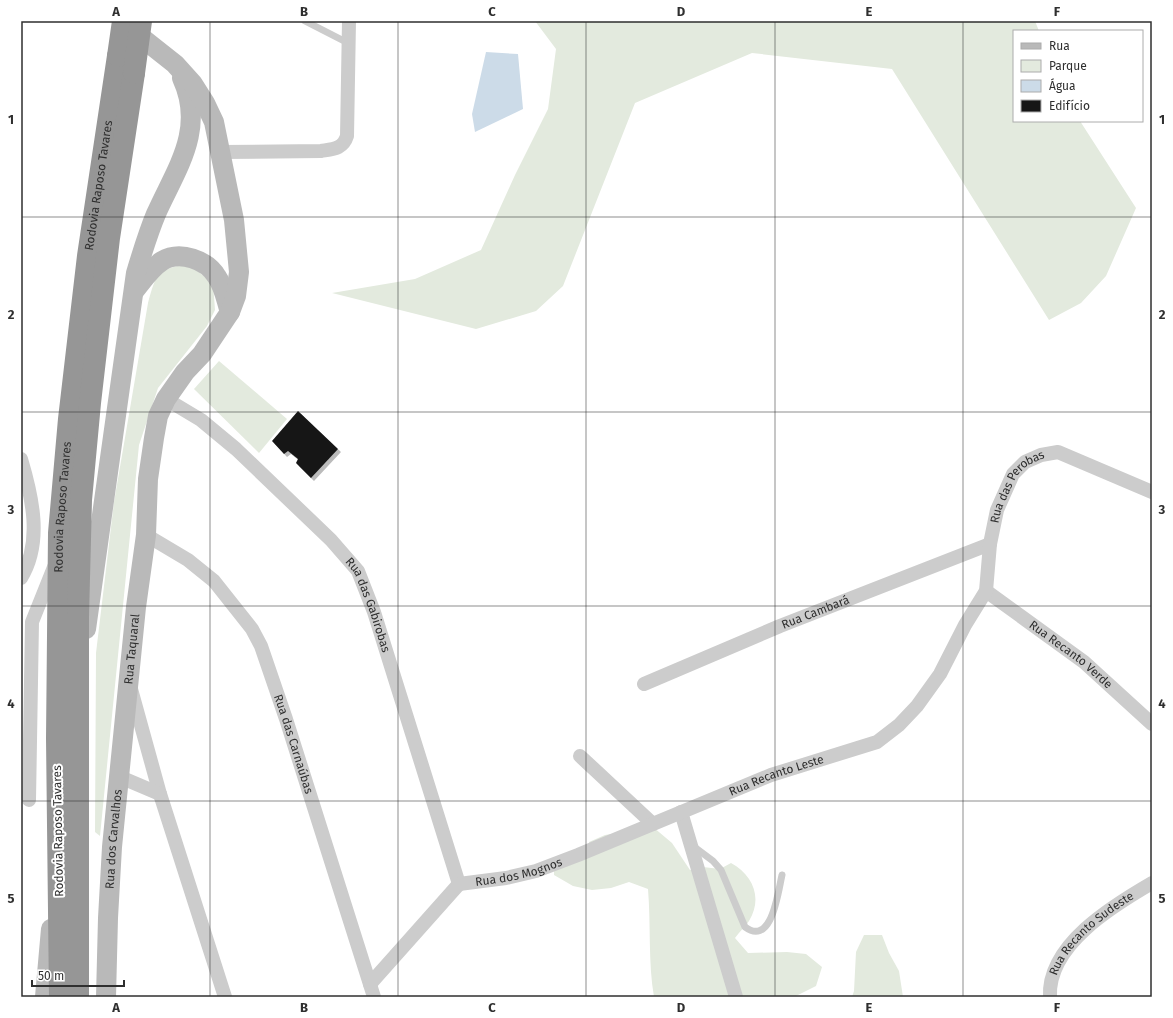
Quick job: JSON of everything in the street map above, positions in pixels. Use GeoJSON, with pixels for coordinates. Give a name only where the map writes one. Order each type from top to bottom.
{"type":"FeatureCollection","features":[{"type":"Feature","properties":{"kind":"highway","name":"Rodovia Raposo Tavares"},"geometry":{"type":"LineString","coordinates":[[60,997],[58,863],[58,559],[69,419],[86,272],[122,21]]}},
{"type":"Feature","properties":{"kind":"highway","name":"Rodovia Raposo Tavares"},"geometry":{"type":"LineString","coordinates":[[78,997],[78,702],[81,500],[90,403],[109,238],[141,21]]}},
{"type":"Feature","properties":{"kind":"main road","name":"Rua Taquaral"},"geometry":{"type":"LineString","coordinates":[[122,21],[175,64],[194,84],[205,102],[214,122],[238,250],[239,272],[236,296],[230,312],[206,348],[185,372],[166,399],[158,416],[148,479],[146,535],[136,607],[129,681]]}},
{"type":"Feature","properties":{"kind":"main road"},"geometry":{"type":"LineString","coordinates":[[78,702],[91,588],[133,293],[144,244],[176,174],[190,133],[191,116],[188,92],[175,64]]}},
{"type":"Feature","properties":{"kind":"main road"},"geometry":{"type":"LineString","coordinates":[[133,293],[150,270],[163,260],[184,256],[198,260],[217,276],[230,312]]}},
{"type":"Feature","properties":{"kind":"main road","name":"Rua dos Carvalhos"},"geometry":{"type":"LineString","coordinates":[[106,997],[112,847],[129,681]]}},
{"type":"Feature","properties":{"kind":"main road"},"geometry":{"type":"LineString","coordinates":[[46,997],[58,863]]}},
{"type":"Feature","properties":{"kind":"street"},"geometry":{"type":"LineString","coordinates":[[220,152],[305,152],[321,151],[341,147],[347,136],[349,21]]}},
{"type":"Feature","properties":{"kind":"street","name":"Rua das Gabirobas"},"geometry":{"type":"LineString","coordinates":[[166,399],[201,420],[236,449],[331,540],[358,571],[374,612],[459,884]]}},
{"type":"Feature","properties":{"kind":"street","name":"Rua das Perobas"},"geometry":{"type":"LineString","coordinates":[[986,591],[990,544],[996,510],[1013,474],[1025,462],[1041,455],[1058,452],[1152,492]]}},
{"type":"Feature","properties":{"kind":"street"},"geometry":{"type":"LineString","coordinates":[[21,459],[28,483],[34,534],[31,555],[21,578]]}},
{"type":"Feature","properties":{"kind":"street","name":"Rua das Carnaúbas"},"geometry":{"type":"LineString","coordinates":[[146,535],[188,560],[214,581],[252,629],[261,646],[286,719],[372,991]]}},
{"type":"Feature","properties":{"kind":"street","name":"Rua Cambará"},"geometry":{"type":"LineString","coordinates":[[644,684],[780,626],[990,544]]}},
{"type":"Feature","properties":{"kind":"street"},"geometry":{"type":"LineString","coordinates":[[30,800],[26,620],[58,559]]}},
{"type":"Feature","properties":{"kind":"street","name":"Rua Recanto Verde"},"geometry":{"type":"LineString","coordinates":[[986,591],[1084,662],[1152,724]]}},
{"type":"Feature","properties":{"kind":"street","name":"Rua Recanto Leste"},"geometry":{"type":"LineString","coordinates":[[654,824],[771,775],[877,742],[899,725],[918,706],[940,674],[965,625],[986,591]]}},
{"type":"Feature","properties":{"kind":"street","name":"Rua Taquaral"},"geometry":{"type":"LineString","coordinates":[[129,681],[160,794],[225,997]]}},
{"type":"Feature","properties":{"kind":"street"},"geometry":{"type":"LineString","coordinates":[[580,756],[654,824]]}},
{"type":"Feature","properties":{"kind":"street"},"geometry":{"type":"LineString","coordinates":[[120,777],[160,794]]}},
{"type":"Feature","properties":{"kind":"street"},"geometry":{"type":"LineString","coordinates":[[681,812],[736,997]]}},
{"type":"Feature","properties":{"kind":"street","name":"Rua dos Mognos"},"geometry":{"type":"LineString","coordinates":[[459,884],[506,878],[536,871],[578,856],[654,824]]}},
{"type":"Feature","properties":{"kind":"street","name":"Rua Recanto Sudeste"},"geometry":{"type":"LineString","coordinates":[[1050,997],[1054,970],[1061,958],[1078,936],[1121,901],[1152,883]]}},
{"type":"Feature","properties":{"kind":"street"},"geometry":{"type":"LineString","coordinates":[[372,991],[459,884]]}},
{"type":"Feature","properties":{"kind":"lane"},"geometry":{"type":"LineString","coordinates":[[305,21],[348,43]]}},
{"type":"Feature","properties":{"kind":"lane"},"geometry":{"type":"LineString","coordinates":[[690,843],[713,861],[721,870],[745,927],[750,930],[757,932],[764,929],[771,920],[782,875]]}},
{"type":"Feature","properties":{"kind":"green space"},"geometry":{"type":"Polygon","coordinates":[[[535,21],[1035,21],[1039,30],[1013,30],[1013,122],[1081,122],[1136,208],[1106,276],[1081,303],[1049,320],[892,69],[752,53],[635,103],[563,286],[536,311],[476,329],[332,293],[415,279],[481,250],[515,175],[548,109],[556,49],[535,21]]]}},
{"type":"Feature","properties":{"kind":"green space"},"geometry":{"type":"Polygon","coordinates":[[[188,264],[213,283],[215,310],[207,326],[158,388],[139,445],[100,836],[95,832],[96,653],[114,502],[148,303],[153,285],[159,274],[164,271],[188,264]]]}},
{"type":"Feature","properties":{"kind":"green space"},"geometry":{"type":"Polygon","coordinates":[[[219,361],[287,419],[259,453],[194,389],[219,361]]]}},
{"type":"Feature","properties":{"kind":"green space"},"geometry":{"type":"Polygon","coordinates":[[[653,827],[672,843],[690,870],[703,867],[720,869],[731,863],[739,868],[754,888],[755,904],[749,921],[735,938],[748,953],[787,952],[806,954],[822,967],[816,986],[794,997],[654,997],[651,970],[648,889],[629,882],[611,888],[592,890],[573,886],[554,875],[554,871],[590,845],[589,842],[605,835],[653,827]]]}},
{"type":"Feature","properties":{"kind":"green space"},"geometry":{"type":"Polygon","coordinates":[[[864,935],[882,935],[889,953],[899,971],[903,997],[852,997],[854,991],[856,952],[864,935]]]}},
{"type":"Feature","properties":{"kind":"water"},"geometry":{"type":"Polygon","coordinates":[[[486,52],[518,54],[523,109],[475,132],[472,114],[486,52]]]}},
{"type":"Feature","properties":{"kind":"building"},"geometry":{"type":"Polygon","coordinates":[[[298,411],[338,449],[311,478],[296,463],[298,459],[288,451],[284,454],[272,441],[298,411]]]}}]}
